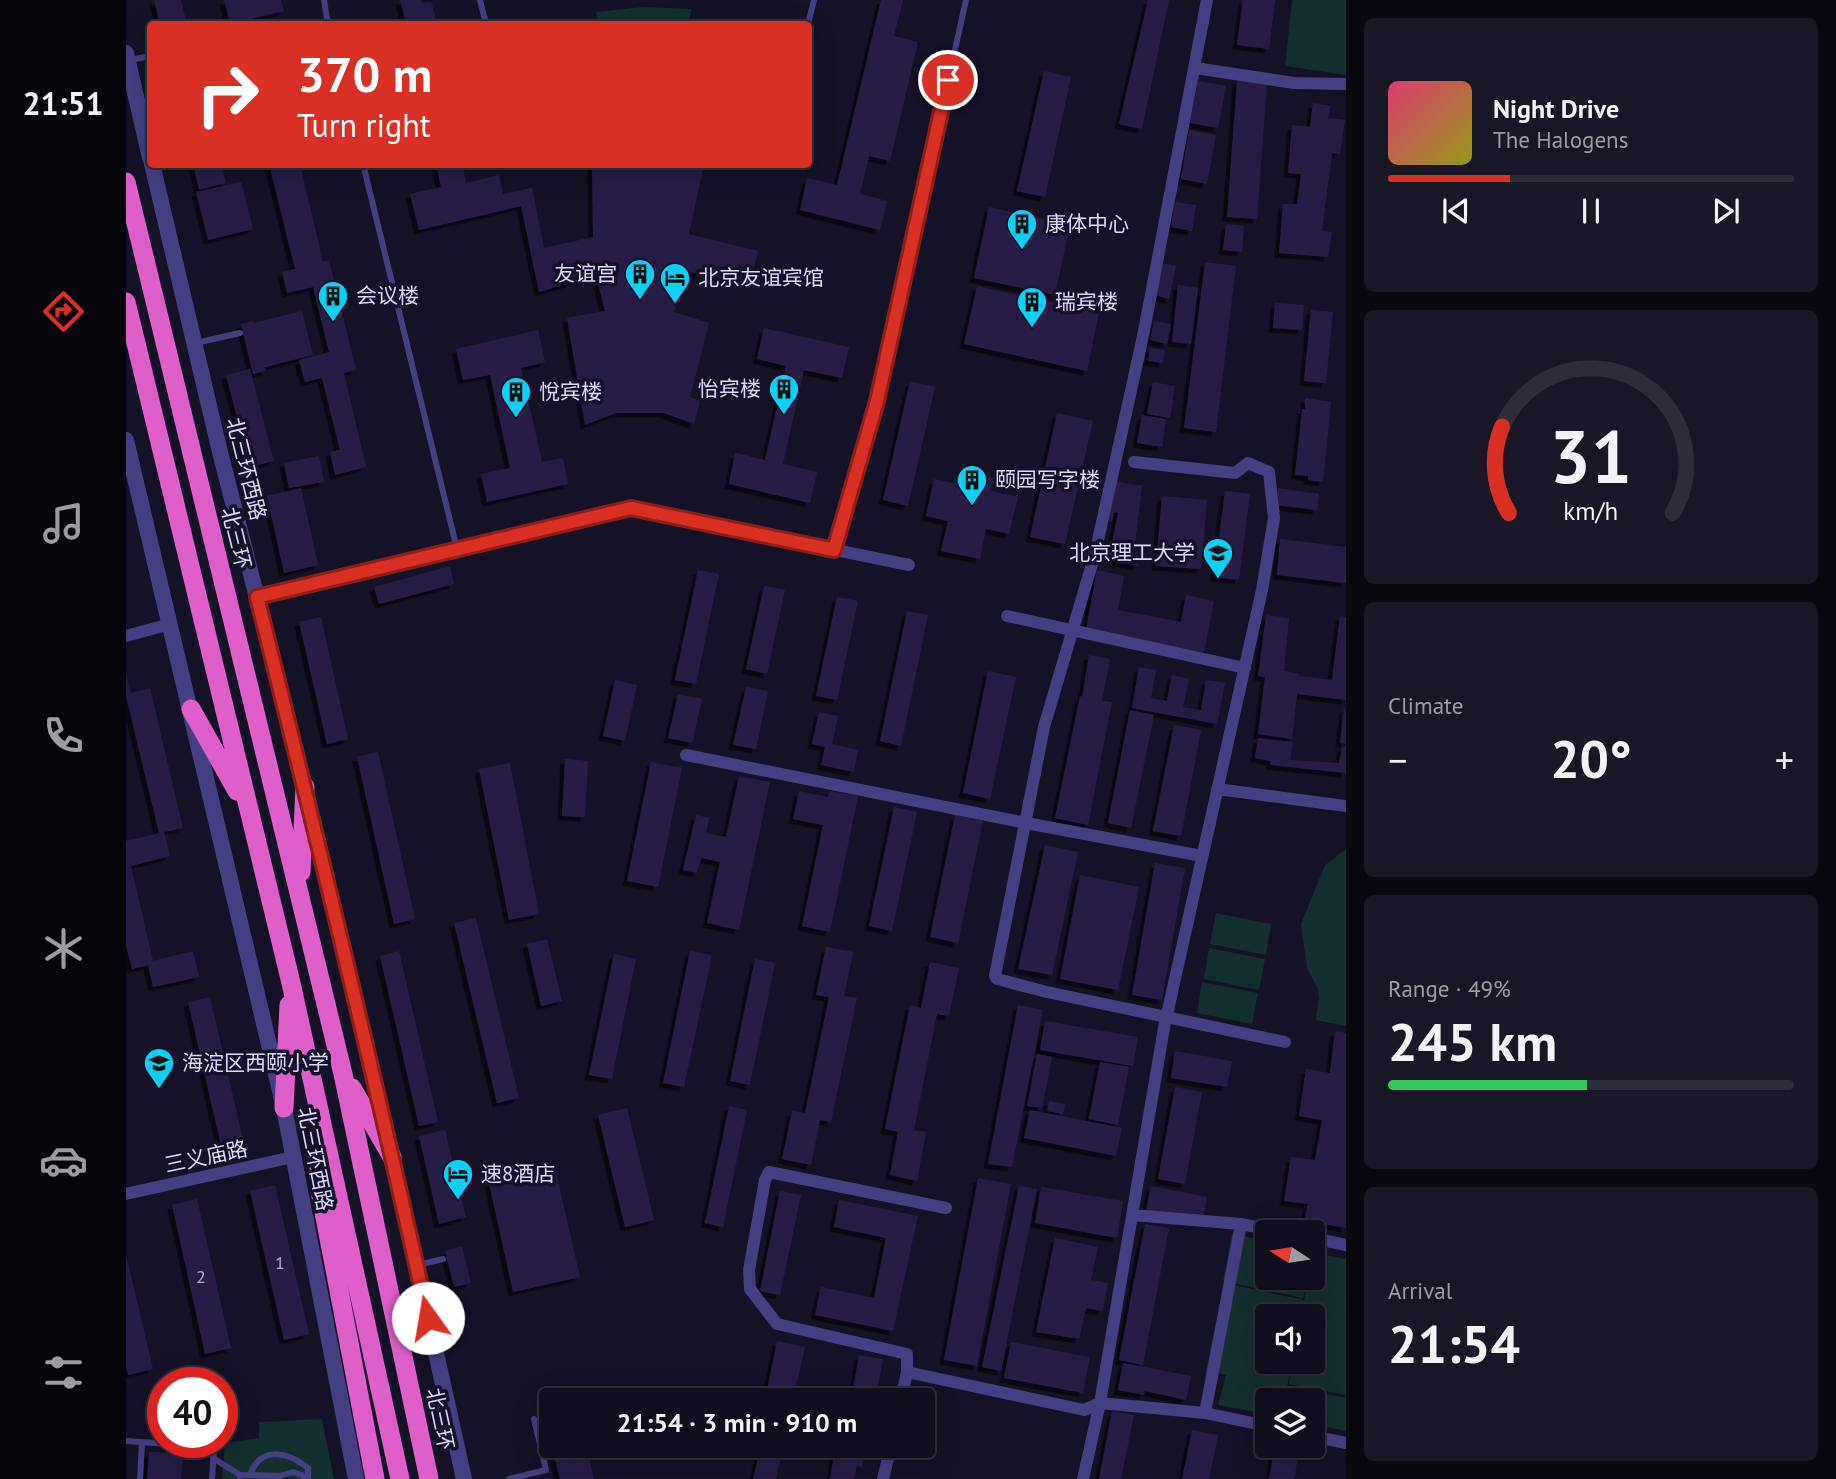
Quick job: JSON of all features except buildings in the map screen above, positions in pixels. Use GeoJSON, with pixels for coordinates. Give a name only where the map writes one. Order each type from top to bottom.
{"type":"FeatureCollection","features":[{"type":"Feature","properties":{"kind":"highway","name":"北三环"},"geometry":{"type":"LineString","coordinates":[[126,182],[343,1074],[429,1479]]}},
{"type":"Feature","properties":{"kind":"highway"},"geometry":{"type":"LineString","coordinates":[[126,302],[314,1083],[400,1479]]}},
{"type":"Feature","properties":{"kind":"highway"},"geometry":{"type":"LineString","coordinates":[[191,709],[248,811]]}},
{"type":"Feature","properties":{"kind":"highway"},"geometry":{"type":"LineString","coordinates":[[300,894],[305,787]]}},
{"type":"Feature","properties":{"kind":"highway"},"geometry":{"type":"LineString","coordinates":[[284,1108],[290,983]]}},
{"type":"Feature","properties":{"kind":"highway"},"geometry":{"type":"LineString","coordinates":[[343,1074],[393,1157]]}},
{"type":"Feature","properties":{"kind":"highway"},"geometry":{"type":"LineString","coordinates":[[314,1083],[320,1191],[375,1479]]}},
{"type":"Feature","properties":{"kind":"street"},"geometry":{"type":"LineString","coordinates":[[1207,0],[1140,350],[1095,554],[1044,727],[995,976],[997,979],[1047,992],[1285,1042]]}},
{"type":"Feature","properties":{"kind":"street"},"geometry":{"type":"LineString","coordinates":[[127,57],[147,145]]}},
{"type":"Feature","properties":{"kind":"street"},"geometry":{"type":"LineString","coordinates":[[1195,68],[1294,83],[1346,84]]}},
{"type":"Feature","properties":{"kind":"street","name":"北三环西路"},"geometry":{"type":"LineString","coordinates":[[153,168],[219,452],[257,597],[306,761],[305,787],[393,1157],[464,1479]]}},
{"type":"Feature","properties":{"kind":"street","name":"北三环西路"},"geometry":{"type":"LineString","coordinates":[[126,440],[284,1108],[356,1479]]}},
{"type":"Feature","properties":{"kind":"street"},"geometry":{"type":"LineString","coordinates":[[1083,1479],[1100,1403],[1166,1017],[1262,590],[1274,519],[1269,472],[1248,463],[1235,473],[1134,462]]}},
{"type":"Feature","properties":{"kind":"street"},"geometry":{"type":"LineString","coordinates":[[257,597],[631,508],[909,565]]}},
{"type":"Feature","properties":{"kind":"street"},"geometry":{"type":"LineString","coordinates":[[1007,617],[1245,668]]}},
{"type":"Feature","properties":{"kind":"street"},"geometry":{"type":"LineString","coordinates":[[126,636],[170,624]]}},
{"type":"Feature","properties":{"kind":"street"},"geometry":{"type":"LineString","coordinates":[[686,755],[1202,856]]}},
{"type":"Feature","properties":{"kind":"street"},"geometry":{"type":"LineString","coordinates":[[1217,789],[1346,806]]}},
{"type":"Feature","properties":{"kind":"street","name":"三义庙路"},"geometry":{"type":"LineString","coordinates":[[126,1194],[293,1157]]}},
{"type":"Feature","properties":{"kind":"street"},"geometry":{"type":"LineString","coordinates":[[904,1388],[908,1354],[777,1324],[750,1289],[749,1270],[765,1180],[769,1172],[946,1208]]}},
{"type":"Feature","properties":{"kind":"street"},"geometry":{"type":"LineString","coordinates":[[1132,1215],[1255,1227]]}},
{"type":"Feature","properties":{"kind":"street"},"geometry":{"type":"LineString","coordinates":[[1205,1413],[1241,1224]]}},
{"type":"Feature","properties":{"kind":"street"},"geometry":{"type":"LineString","coordinates":[[1325,1241],[1346,1245]]}},
{"type":"Feature","properties":{"kind":"street"},"geometry":{"type":"LineString","coordinates":[[907,1372],[1084,1410],[1100,1403],[1205,1413],[1255,1423]]}},
{"type":"Feature","properties":{"kind":"street"},"geometry":{"type":"LineString","coordinates":[[1325,1439],[1346,1443]]}},
{"type":"Feature","properties":{"kind":"street"},"geometry":{"type":"LineString","coordinates":[[883,1479],[888,1458]]}},
{"type":"Feature","properties":{"kind":"lane"},"geometry":{"type":"LineString","coordinates":[[324,0],[328,21]]}},
{"type":"Feature","properties":{"kind":"lane"},"geometry":{"type":"LineString","coordinates":[[480,0],[485,21]]}},
{"type":"Feature","properties":{"kind":"lane"},"geometry":{"type":"LineString","coordinates":[[809,21],[814,0]]}},
{"type":"Feature","properties":{"kind":"lane"},"geometry":{"type":"LineString","coordinates":[[834,550],[877,401],[966,0]]}},
{"type":"Feature","properties":{"kind":"lane"},"geometry":{"type":"LineString","coordinates":[[127,57],[147,56]]}},
{"type":"Feature","properties":{"kind":"lane"},"geometry":{"type":"LineString","coordinates":[[364,168],[457,549]]}},
{"type":"Feature","properties":{"kind":"lane"},"geometry":{"type":"LineString","coordinates":[[194,344],[240,333]]}},
{"type":"Feature","properties":{"kind":"lane"},"geometry":{"type":"LineString","coordinates":[[416,1265],[443,1259]]}},
{"type":"Feature","properties":{"kind":"lane"},"geometry":{"type":"LineString","coordinates":[[509,1479],[546,1470],[534,1419]]}},
{"type":"Feature","properties":{"kind":"lane"},"geometry":{"type":"LineString","coordinates":[[126,1441],[147,1443]]}},
{"type":"Feature","properties":{"kind":"lane"},"geometry":{"type":"LineString","coordinates":[[140,1479],[142,1443]]}},
{"type":"Feature","properties":{"kind":"lane"},"geometry":{"type":"LineString","coordinates":[[250,1475],[255,1464],[263,1457],[281,1454],[308,1468],[307,1479]]}},
{"type":"Feature","properties":{"kind":"lane"},"geometry":{"type":"LineString","coordinates":[[214,1458],[240,1477],[279,1476],[293,1472],[307,1479]]}},
{"type":"Feature","properties":{"kind":"lane"},"geometry":{"type":"LineString","coordinates":[[212,1479],[214,1458]]}},
{"type":"Feature","properties":{"kind":"green space"},"geometry":{"type":"Polygon","coordinates":[[[1292,0],[1346,0],[1346,75],[1285,66],[1292,0]]]}},
{"type":"Feature","properties":{"kind":"green space"},"geometry":{"type":"Polygon","coordinates":[[[643,7],[691,9],[689,21],[598,21],[596,12],[643,7]]]}},
{"type":"Feature","properties":{"kind":"green space"},"geometry":{"type":"Polygon","coordinates":[[[1346,849],[1346,1026],[1316,1020],[1319,997],[1307,968],[1301,924],[1325,865],[1346,849]]]}},
{"type":"Feature","properties":{"kind":"green space"},"geometry":{"type":"Polygon","coordinates":[[[1216,913],[1271,924],[1266,955],[1210,944],[1216,913]]]}},
{"type":"Feature","properties":{"kind":"green space"},"geometry":{"type":"Polygon","coordinates":[[[1209,948],[1265,959],[1259,990],[1204,979],[1209,948]]]}},
{"type":"Feature","properties":{"kind":"green space"},"geometry":{"type":"Polygon","coordinates":[[[1202,982],[1258,993],[1252,1024],[1197,1013],[1202,982]]]}},
{"type":"Feature","properties":{"kind":"green space"},"geometry":{"type":"Polygon","coordinates":[[[1232,1234],[1255,1239],[1255,1288],[1223,1281],[1232,1234]]]}},
{"type":"Feature","properties":{"kind":"green space"},"geometry":{"type":"Polygon","coordinates":[[[1325,1255],[1346,1259],[1346,1395],[1325,1391],[1325,1388],[1289,1384],[1290,1374],[1325,1374],[1325,1304],[1255,1304],[1255,1374],[1289,1374],[1287,1387],[1255,1388],[1255,1412],[1218,1405],[1226,1375],[1206,1371],[1224,1283],[1304,1300],[1306,1290],[1325,1290],[1325,1255]]]}},
{"type":"Feature","properties":{"kind":"green space"},"geometry":{"type":"Polygon","coordinates":[[[1265,1290],[1305,1290],[1303,1298],[1265,1290]]]}},
{"type":"Feature","properties":{"kind":"green space"},"geometry":{"type":"Polygon","coordinates":[[[1325,1394],[1346,1398],[1346,1431],[1325,1427],[1325,1394]]]}},
{"type":"Feature","properties":{"kind":"green space"},"geometry":{"type":"Polygon","coordinates":[[[322,1419],[334,1479],[222,1479],[224,1458],[238,1458],[238,1441],[259,1438],[259,1422],[322,1419]]]}},
{"type":"Feature","properties":{"kind":"place","name":"康体中心"},"geometry":{"type":"Point","coordinates":[1022,251]}},
{"type":"Feature","properties":{"kind":"place","name":"友谊宫"},"geometry":{"type":"Point","coordinates":[640,301]}},
{"type":"Feature","properties":{"kind":"place","name":"北京友谊宾馆"},"geometry":{"type":"Point","coordinates":[675,305]}},
{"type":"Feature","properties":{"kind":"place","name":"会议楼"},"geometry":{"type":"Point","coordinates":[333,323]}},
{"type":"Feature","properties":{"kind":"place","name":"瑞宾楼"},"geometry":{"type":"Point","coordinates":[1032,329]}},
{"type":"Feature","properties":{"kind":"place","name":"怡宾楼"},"geometry":{"type":"Point","coordinates":[784,416]}},
{"type":"Feature","properties":{"kind":"place","name":"悅宾楼"},"geometry":{"type":"Point","coordinates":[516,419]}},
{"type":"Feature","properties":{"kind":"place","name":"颐园写字楼"},"geometry":{"type":"Point","coordinates":[972,507]}},
{"type":"Feature","properties":{"kind":"place","name":"北京理工大学"},"geometry":{"type":"Point","coordinates":[1218,580]}},
{"type":"Feature","properties":{"kind":"place","name":"海淀区西颐小学"},"geometry":{"type":"Point","coordinates":[159,1090]}},
{"type":"Feature","properties":{"kind":"place","name":"速8酒店"},"geometry":{"type":"Point","coordinates":[458,1201]}},
{"type":"Feature","properties":{"kind":"route"},"geometry":{"type":"LineString","coordinates":[[428,1318],[305,787],[257,597],[631,508],[834,550],[877,401],[948,80]]}}]}
